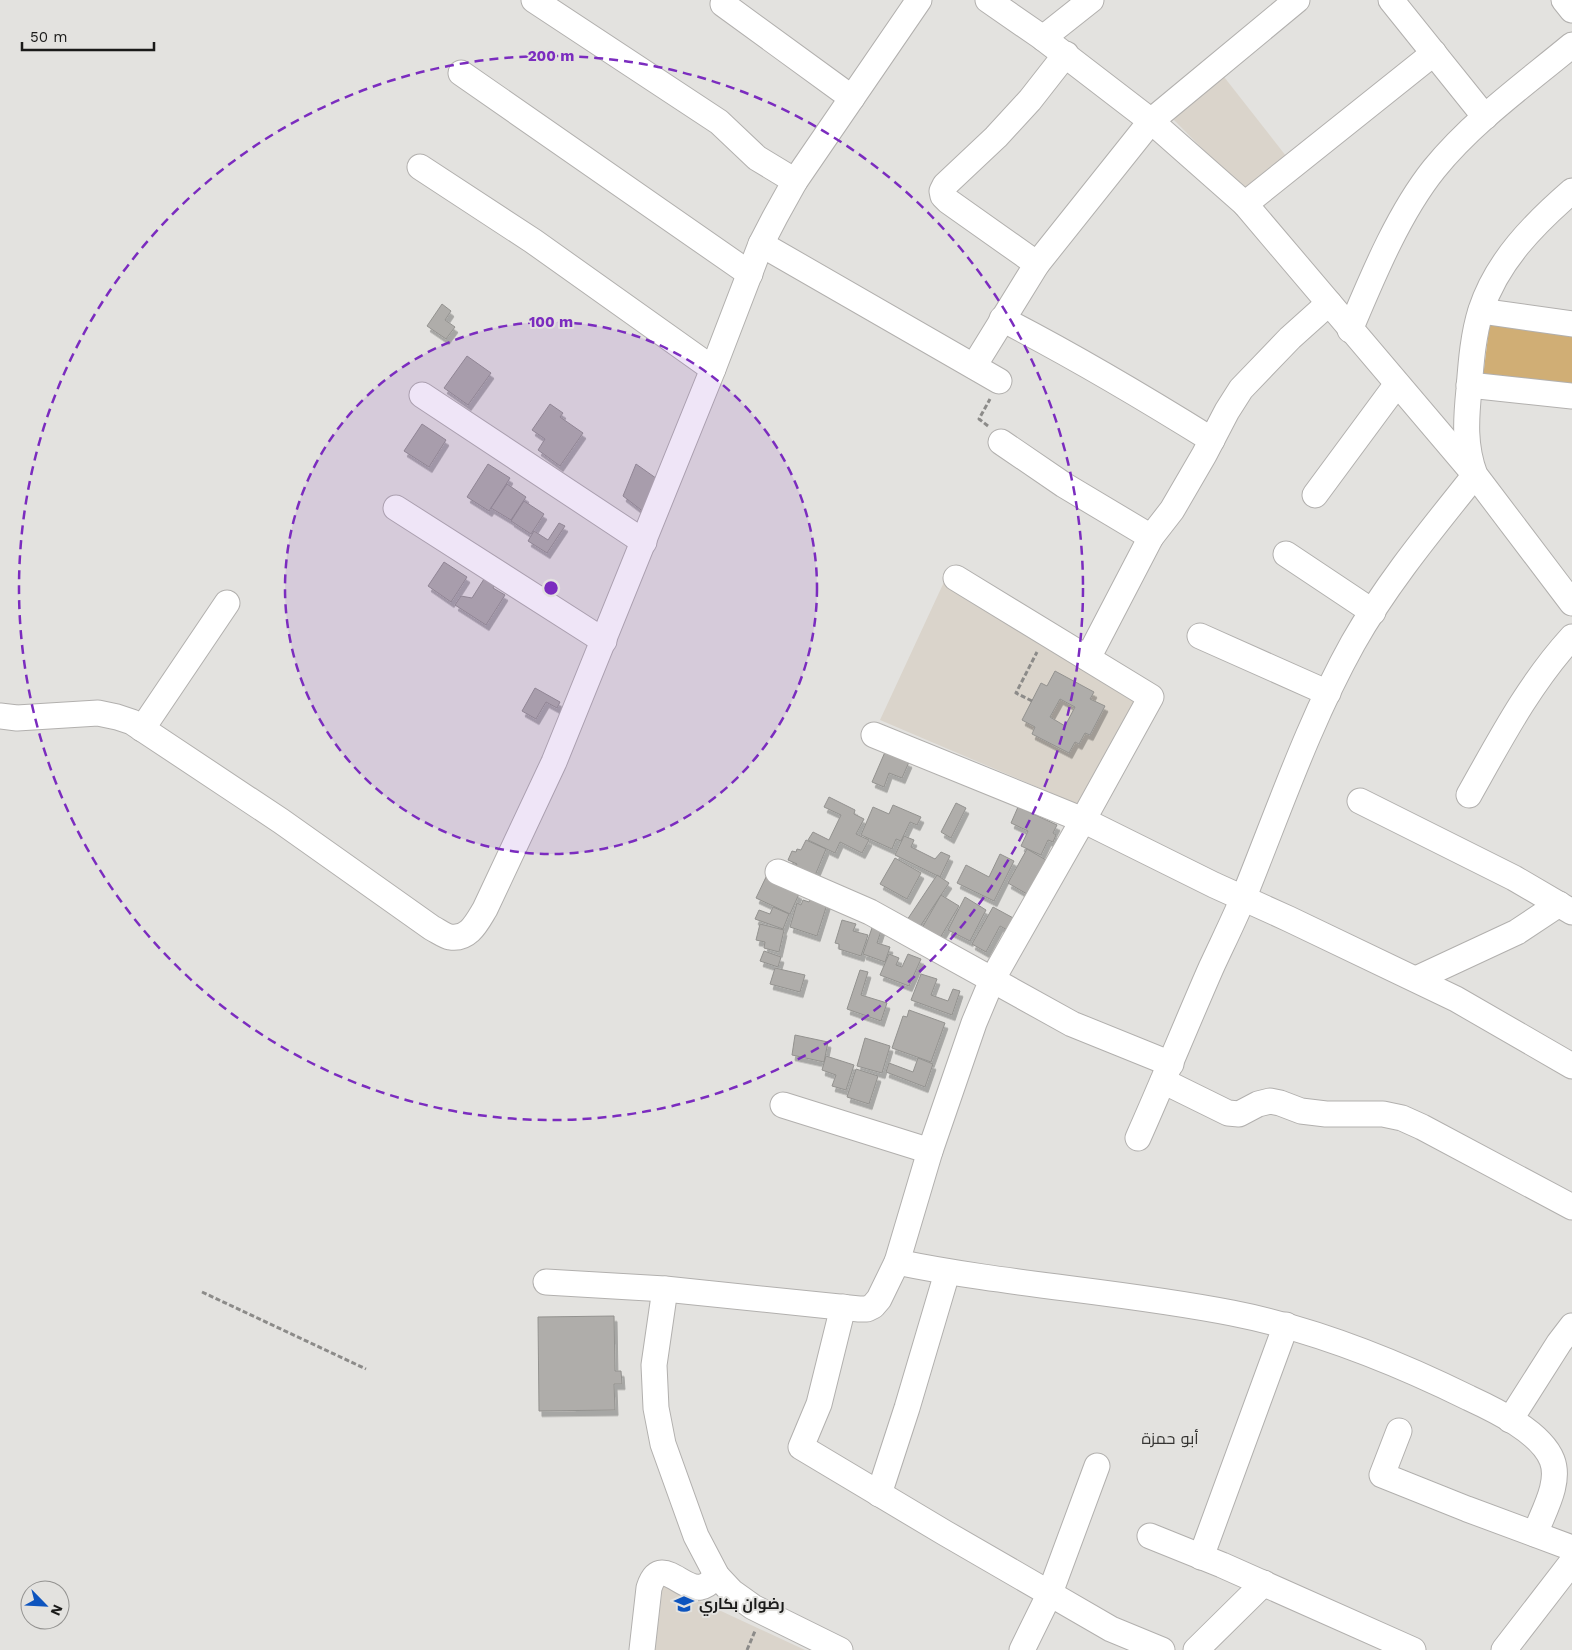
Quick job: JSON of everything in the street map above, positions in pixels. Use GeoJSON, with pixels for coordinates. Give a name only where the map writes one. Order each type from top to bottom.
{"type":"FeatureCollection","features":[{"type":"Feature","properties":{"kind":"street"},"geometry":{"type":"LineString","coordinates":[[534,0],[719,122],[757,158],[795,181]]}},
{"type":"Feature","properties":{"kind":"street"},"geometry":{"type":"LineString","coordinates":[[0,716],[17,718],[98,713],[117,716],[132,722],[282,821],[432,928],[450,937],[464,936],[475,927],[485,909],[554,762],[644,542],[761,244],[774,217],[795,181],[919,0]]}},
{"type":"Feature","properties":{"kind":"street"},"geometry":{"type":"LineString","coordinates":[[988,0],[1066,54],[1150,121],[1244,204],[1475,475],[1572,603]]}},
{"type":"Feature","properties":{"kind":"street"},"geometry":{"type":"LineString","coordinates":[[1043,38],[1091,0]]}},
{"type":"Feature","properties":{"kind":"street"},"geometry":{"type":"LineString","coordinates":[[974,366],[1037,264],[1150,121],[1297,0]]}},
{"type":"Feature","properties":{"kind":"street"},"geometry":{"type":"LineString","coordinates":[[1391,0],[1485,117]]}},
{"type":"Feature","properties":{"kind":"street"},"geometry":{"type":"LineString","coordinates":[[1564,0],[1572,10]]}},
{"type":"Feature","properties":{"kind":"street"},"geometry":{"type":"LineString","coordinates":[[723,4],[852,98]]}},
{"type":"Feature","properties":{"kind":"street"},"geometry":{"type":"LineString","coordinates":[[1350,330],[1386,250],[1417,194],[1434,170],[1485,117],[1572,45]]}},
{"type":"Feature","properties":{"kind":"street"},"geometry":{"type":"LineString","coordinates":[[1244,204],[1434,53]]}},
{"type":"Feature","properties":{"kind":"street"},"geometry":{"type":"LineString","coordinates":[[1037,264],[948,201],[942,192],[945,185],[996,137],[1024,106],[1066,54]]}},
{"type":"Feature","properties":{"kind":"street"},"geometry":{"type":"LineString","coordinates":[[461,73],[750,274]]}},
{"type":"Feature","properties":{"kind":"street"},"geometry":{"type":"LineString","coordinates":[[420,167],[533,241],[713,369]]}},
{"type":"Feature","properties":{"kind":"street"},"geometry":{"type":"LineString","coordinates":[[1475,475],[1466,445],[1466,428],[1475,338],[1481,311],[1496,277],[1521,241],[1540,219],[1572,191]]}},
{"type":"Feature","properties":{"kind":"street"},"geometry":{"type":"LineString","coordinates":[[761,244],[1000,381]]}},
{"type":"Feature","properties":{"kind":"street"},"geometry":{"type":"LineString","coordinates":[[1088,658],[1151,537],[1172,510],[1241,389],[1290,338],[1329,303]]}},
{"type":"Feature","properties":{"kind":"street"},"geometry":{"type":"LineString","coordinates":[[1481,311],[1572,324]]}},
{"type":"Feature","properties":{"kind":"street"},"geometry":{"type":"LineString","coordinates":[[1002,319],[1056,346],[1212,440]]}},
{"type":"Feature","properties":{"kind":"street"},"geometry":{"type":"LineString","coordinates":[[1315,495],[1396,384]]}},
{"type":"Feature","properties":{"kind":"street"},"geometry":{"type":"LineString","coordinates":[[1469,385],[1572,396]]}},
{"type":"Feature","properties":{"kind":"street"},"geometry":{"type":"LineString","coordinates":[[422,394],[644,542]]}},
{"type":"Feature","properties":{"kind":"street"},"geometry":{"type":"LineString","coordinates":[[1001,442],[1064,485],[1151,537]]}},
{"type":"Feature","properties":{"kind":"street"},"geometry":{"type":"LineString","coordinates":[[1138,1138],[1243,898],[1328,693],[1354,642],[1414,551],[1475,475]]}},
{"type":"Feature","properties":{"kind":"street"},"geometry":{"type":"LineString","coordinates":[[396,508],[604,641]]}},
{"type":"Feature","properties":{"kind":"street"},"geometry":{"type":"LineString","coordinates":[[1286,554],[1373,612]]}},
{"type":"Feature","properties":{"kind":"street"},"geometry":{"type":"LineString","coordinates":[[546,1282],[665,1289],[867,1309],[874,1306],[879,1299],[897,1262],[930,1151],[974,1023],[992,980],[1151,697],[956,578]]}},
{"type":"Feature","properties":{"kind":"street"},"geometry":{"type":"LineString","coordinates":[[142,729],[227,603]]}},
{"type":"Feature","properties":{"kind":"street"},"geometry":{"type":"LineString","coordinates":[[1200,636],[1328,693]]}},
{"type":"Feature","properties":{"kind":"street"},"geometry":{"type":"LineString","coordinates":[[1469,795],[1517,710],[1536,681],[1566,644]]}},
{"type":"Feature","properties":{"kind":"street"},"geometry":{"type":"LineString","coordinates":[[874,735],[1083,820],[1214,885],[1456,999],[1572,1066]]}},
{"type":"Feature","properties":{"kind":"street"},"geometry":{"type":"LineString","coordinates":[[1360,801],[1514,878],[1566,908]]}},
{"type":"Feature","properties":{"kind":"street"},"geometry":{"type":"LineString","coordinates":[[778,872],[870,912],[1072,1024],[1167,1072],[1228,1114],[1240,1114],[1258,1104],[1270,1101],[1301,1111],[1326,1114],[1383,1114],[1402,1118],[1572,1207]]}},
{"type":"Feature","properties":{"kind":"street"},"geometry":{"type":"LineString","coordinates":[[1416,979],[1566,908]]}},
{"type":"Feature","properties":{"kind":"street"},"geometry":{"type":"LineString","coordinates":[[783,1105],[930,1151]]}},
{"type":"Feature","properties":{"kind":"street"},"geometry":{"type":"LineString","coordinates":[[897,1262],[947,1272],[1160,1301],[1231,1313],[1286,1325],[1364,1351],[1450,1388],[1510,1420],[1531,1434],[1544,1447],[1552,1458],[1554,1481],[1535,1534]]}},
{"type":"Feature","properties":{"kind":"street"},"geometry":{"type":"LineString","coordinates":[[880,1494],[947,1272]]}},
{"type":"Feature","properties":{"kind":"street"},"geometry":{"type":"LineString","coordinates":[[665,1289],[654,1365],[656,1408],[663,1444],[688,1518],[706,1558],[717,1576],[732,1592],[753,1607],[840,1650]]}},
{"type":"Feature","properties":{"kind":"street"},"geometry":{"type":"LineString","coordinates":[[844,1307],[819,1404],[801,1447],[1111,1628],[1159,1650]]}},
{"type":"Feature","properties":{"kind":"street"},"geometry":{"type":"LineString","coordinates":[[1201,1556],[1286,1325]]}},
{"type":"Feature","properties":{"kind":"street"},"geometry":{"type":"LineString","coordinates":[[1510,1420],[1572,1326]]}},
{"type":"Feature","properties":{"kind":"street"},"geometry":{"type":"LineString","coordinates":[[1399,1431],[1382,1475],[1572,1548]]}},
{"type":"Feature","properties":{"kind":"street"},"geometry":{"type":"LineString","coordinates":[[1022,1650],[1050,1593],[1097,1466]]}},
{"type":"Feature","properties":{"kind":"street"},"geometry":{"type":"LineString","coordinates":[[1150,1536],[1264,1583],[1413,1650]]}},
{"type":"Feature","properties":{"kind":"street"},"geometry":{"type":"LineString","coordinates":[[1504,1650],[1572,1562]]}},
{"type":"Feature","properties":{"kind":"street"},"geometry":{"type":"LineString","coordinates":[[642,1650],[649,1588],[656,1575],[662,1572],[696,1587],[702,1587],[717,1576]]}},
{"type":"Feature","properties":{"kind":"street"},"geometry":{"type":"LineString","coordinates":[[1196,1650],[1264,1583]]}},
{"type":"Feature","properties":{"kind":"path"},"geometry":{"type":"LineString","coordinates":[[1000,381],[979,419],[998,434],[1001,442]]}},
{"type":"Feature","properties":{"kind":"path"},"geometry":{"type":"LineString","coordinates":[[1032,701],[1016,693],[1047,634]]}},
{"type":"Feature","properties":{"kind":"path"},"geometry":{"type":"LineString","coordinates":[[202,1292],[366,1369]]}},
{"type":"Feature","properties":{"kind":"shaded area"},"geometry":{"type":"Polygon","coordinates":[[[1221,73],[1286,156],[1245,192],[1171,117],[1221,73]]]}},
{"type":"Feature","properties":{"kind":"shaded area"},"geometry":{"type":"Polygon","coordinates":[[[1490,321],[1572,331],[1572,388],[1483,377],[1490,321]]]}},
{"type":"Feature","properties":{"kind":"shaded area"},"geometry":{"type":"Polygon","coordinates":[[[944,582],[1135,702],[1077,804],[880,720],[944,582]]]}},
{"type":"Feature","properties":{"kind":"shaded area","name":"رضوان بكاري"},"geometry":{"type":"Polygon","coordinates":[[[663,1584],[805,1650],[655,1650],[663,1584]]]}},
{"type":"Feature","properties":{"kind":"building"},"geometry":{"type":"Polygon","coordinates":[[[442,304],[451,311],[445,320],[455,327],[446,339],[427,326],[442,304]]]}},
{"type":"Feature","properties":{"kind":"building"},"geometry":{"type":"Polygon","coordinates":[[[467,356],[491,373],[468,405],[444,388],[467,356]]]}},
{"type":"Feature","properties":{"kind":"building"},"geometry":{"type":"Polygon","coordinates":[[[550,404],[563,413],[560,417],[583,433],[560,466],[538,450],[545,439],[532,430],[550,404]]]}},
{"type":"Feature","properties":{"kind":"building"},"geometry":{"type":"Polygon","coordinates":[[[422,424],[446,440],[429,467],[404,451],[422,424]]]}},
{"type":"Feature","properties":{"kind":"building"},"geometry":{"type":"Polygon","coordinates":[[[488,464],[510,478],[489,511],[467,497],[488,464]]]}},
{"type":"Feature","properties":{"kind":"building"},"geometry":{"type":"Polygon","coordinates":[[[636,464],[660,481],[645,513],[623,496],[636,464]]]}},
{"type":"Feature","properties":{"kind":"building"},"geometry":{"type":"Polygon","coordinates":[[[507,484],[526,497],[511,520],[491,508],[507,484]]]}},
{"type":"Feature","properties":{"kind":"building"},"geometry":{"type":"Polygon","coordinates":[[[524,501],[544,514],[531,534],[511,521],[524,501]]]}},
{"type":"Feature","properties":{"kind":"building"},"geometry":{"type":"Polygon","coordinates":[[[559,523],[565,526],[547,553],[528,541],[534,531],[548,540],[559,523]]]}},
{"type":"Feature","properties":{"kind":"building"},"geometry":{"type":"Polygon","coordinates":[[[444,562],[467,577],[451,602],[428,586],[444,562]]]}},
{"type":"Feature","properties":{"kind":"building"},"geometry":{"type":"Polygon","coordinates":[[[484,579],[494,586],[493,588],[505,595],[486,625],[455,605],[461,596],[472,598],[484,579]]]}},
{"type":"Feature","properties":{"kind":"building"},"geometry":{"type":"Polygon","coordinates":[[[1055,671],[1094,692],[1090,699],[1105,706],[1090,735],[1085,733],[1079,744],[1075,742],[1069,753],[1032,734],[1035,727],[1022,720],[1041,683],[1047,686],[1055,671]],[[1060,699],[1050,717],[1065,726],[1075,707],[1060,699]]]}},
{"type":"Feature","properties":{"kind":"building"},"geometry":{"type":"Polygon","coordinates":[[[535,688],[560,702],[557,708],[546,702],[536,719],[522,711],[535,688]]]}},
{"type":"Feature","properties":{"kind":"building"},"geometry":{"type":"Polygon","coordinates":[[[885,752],[909,762],[902,778],[889,773],[884,787],[872,782],[885,752]]]}},
{"type":"Feature","properties":{"kind":"building"},"geometry":{"type":"Polygon","coordinates":[[[829,797],[855,810],[854,814],[864,819],[856,834],[869,840],[862,853],[840,842],[835,853],[808,840],[813,832],[829,840],[841,815],[824,807],[829,797]]]}},
{"type":"Feature","properties":{"kind":"building"},"geometry":{"type":"Polygon","coordinates":[[[956,803],[966,808],[951,838],[941,832],[956,803]]]}},
{"type":"Feature","properties":{"kind":"building"},"geometry":{"type":"Polygon","coordinates":[[[893,805],[921,817],[917,825],[910,822],[901,841],[896,839],[892,849],[861,835],[873,807],[889,814],[893,805]]]}},
{"type":"Feature","properties":{"kind":"building"},"geometry":{"type":"Polygon","coordinates":[[[1018,807],[1057,825],[1053,833],[1056,835],[1053,842],[1048,840],[1041,855],[1021,846],[1028,831],[1011,823],[1018,807]]]}},
{"type":"Feature","properties":{"kind":"building"},"geometry":{"type":"Polygon","coordinates":[[[904,836],[914,840],[911,847],[935,859],[941,852],[950,856],[940,877],[895,855],[904,836]]]}},
{"type":"Feature","properties":{"kind":"building"},"geometry":{"type":"Polygon","coordinates":[[[806,840],[826,849],[814,878],[794,869],[797,864],[788,860],[792,851],[801,850],[806,840]]]}},
{"type":"Feature","properties":{"kind":"building"},"geometry":{"type":"Polygon","coordinates":[[[1027,849],[1046,860],[1027,894],[1008,883],[1027,849]]]}},
{"type":"Feature","properties":{"kind":"building"},"geometry":{"type":"Polygon","coordinates":[[[1000,854],[1014,861],[994,901],[957,883],[966,865],[989,877],[1000,854]]]}},
{"type":"Feature","properties":{"kind":"building"},"geometry":{"type":"Polygon","coordinates":[[[895,858],[921,873],[907,899],[880,884],[895,858]]]}},
{"type":"Feature","properties":{"kind":"building"},"geometry":{"type":"Polygon","coordinates":[[[767,875],[799,894],[790,914],[756,898],[767,875]]]}},
{"type":"Feature","properties":{"kind":"building"},"geometry":{"type":"Polygon","coordinates":[[[937,875],[949,883],[919,928],[907,920],[937,875]]]}},
{"type":"Feature","properties":{"kind":"building"},"geometry":{"type":"Polygon","coordinates":[[[941,895],[959,906],[940,938],[922,928],[941,895]]]}},
{"type":"Feature","properties":{"kind":"building"},"geometry":{"type":"Polygon","coordinates":[[[811,896],[828,901],[817,936],[790,927],[797,903],[801,905],[803,900],[809,902],[811,896]]]}},
{"type":"Feature","properties":{"kind":"building"},"geometry":{"type":"Polygon","coordinates":[[[965,897],[986,910],[970,941],[948,930],[965,897]]]}},
{"type":"Feature","properties":{"kind":"building"},"geometry":{"type":"Polygon","coordinates":[[[773,907],[789,914],[783,929],[755,919],[759,910],[770,914],[773,907]]]}},
{"type":"Feature","properties":{"kind":"building"},"geometry":{"type":"Polygon","coordinates":[[[993,907],[1017,920],[1011,932],[1000,926],[986,952],[972,944],[993,907]]]}},
{"type":"Feature","properties":{"kind":"building"},"geometry":{"type":"Polygon","coordinates":[[[842,920],[856,924],[853,931],[868,935],[861,956],[839,949],[839,944],[835,943],[842,920]]]}},
{"type":"Feature","properties":{"kind":"building"},"geometry":{"type":"Polygon","coordinates":[[[874,922],[883,925],[877,943],[890,947],[885,962],[863,954],[874,922]]]}},
{"type":"Feature","properties":{"kind":"building"},"geometry":{"type":"Polygon","coordinates":[[[760,924],[784,930],[779,952],[764,948],[765,942],[756,940],[760,924]]]}},
{"type":"Feature","properties":{"kind":"building"},"geometry":{"type":"Polygon","coordinates":[[[764,951],[781,957],[778,967],[760,961],[764,951]]]}},
{"type":"Feature","properties":{"kind":"building"},"geometry":{"type":"Polygon","coordinates":[[[889,954],[899,958],[896,965],[902,967],[908,954],[921,959],[909,986],[880,975],[889,954]]]}},
{"type":"Feature","properties":{"kind":"building"},"geometry":{"type":"Polygon","coordinates":[[[775,968],[805,975],[800,992],[770,984],[775,968]]]}},
{"type":"Feature","properties":{"kind":"building"},"geometry":{"type":"Polygon","coordinates":[[[860,970],[868,972],[861,995],[887,1003],[881,1021],[847,1009],[860,970]]]}},
{"type":"Feature","properties":{"kind":"building"},"geometry":{"type":"Polygon","coordinates":[[[921,974],[937,979],[931,995],[948,1001],[953,989],[960,991],[952,1015],[911,1000],[921,974]]]}},
{"type":"Feature","properties":{"kind":"building"},"geometry":{"type":"Polygon","coordinates":[[[909,1010],[945,1023],[931,1062],[892,1048],[903,1016],[907,1017],[909,1010]]]}},
{"type":"Feature","properties":{"kind":"building"},"geometry":{"type":"Polygon","coordinates":[[[795,1035],[828,1042],[824,1062],[792,1055],[795,1035]]]}},
{"type":"Feature","properties":{"kind":"building"},"geometry":{"type":"Polygon","coordinates":[[[865,1038],[890,1046],[882,1073],[857,1066],[865,1038]]]}},
{"type":"Feature","properties":{"kind":"building"},"geometry":{"type":"Polygon","coordinates":[[[826,1056],[854,1065],[846,1090],[832,1086],[836,1075],[822,1070],[826,1056]]]}},
{"type":"Feature","properties":{"kind":"building"},"geometry":{"type":"Polygon","coordinates":[[[918,1058],[933,1064],[925,1087],[886,1072],[889,1063],[913,1072],[918,1058]]]}},
{"type":"Feature","properties":{"kind":"building"},"geometry":{"type":"Polygon","coordinates":[[[856,1069],[878,1076],[869,1104],[847,1097],[856,1069]]]}},
{"type":"Feature","properties":{"kind":"building"},"geometry":{"type":"Polygon","coordinates":[[[614,1316],[615,1371],[621,1371],[622,1384],[614,1384],[615,1410],[539,1411],[538,1317],[614,1316]]]}},
{"type":"Feature","properties":{"kind":"place","name":"رضوان بكاري"},"geometry":{"type":"Point","coordinates":[684,1604]}},
{"type":"Feature","properties":{"kind":"district","name":"أبو حمزة"},"geometry":{"type":"Point","coordinates":[1170,1438]}}]}
